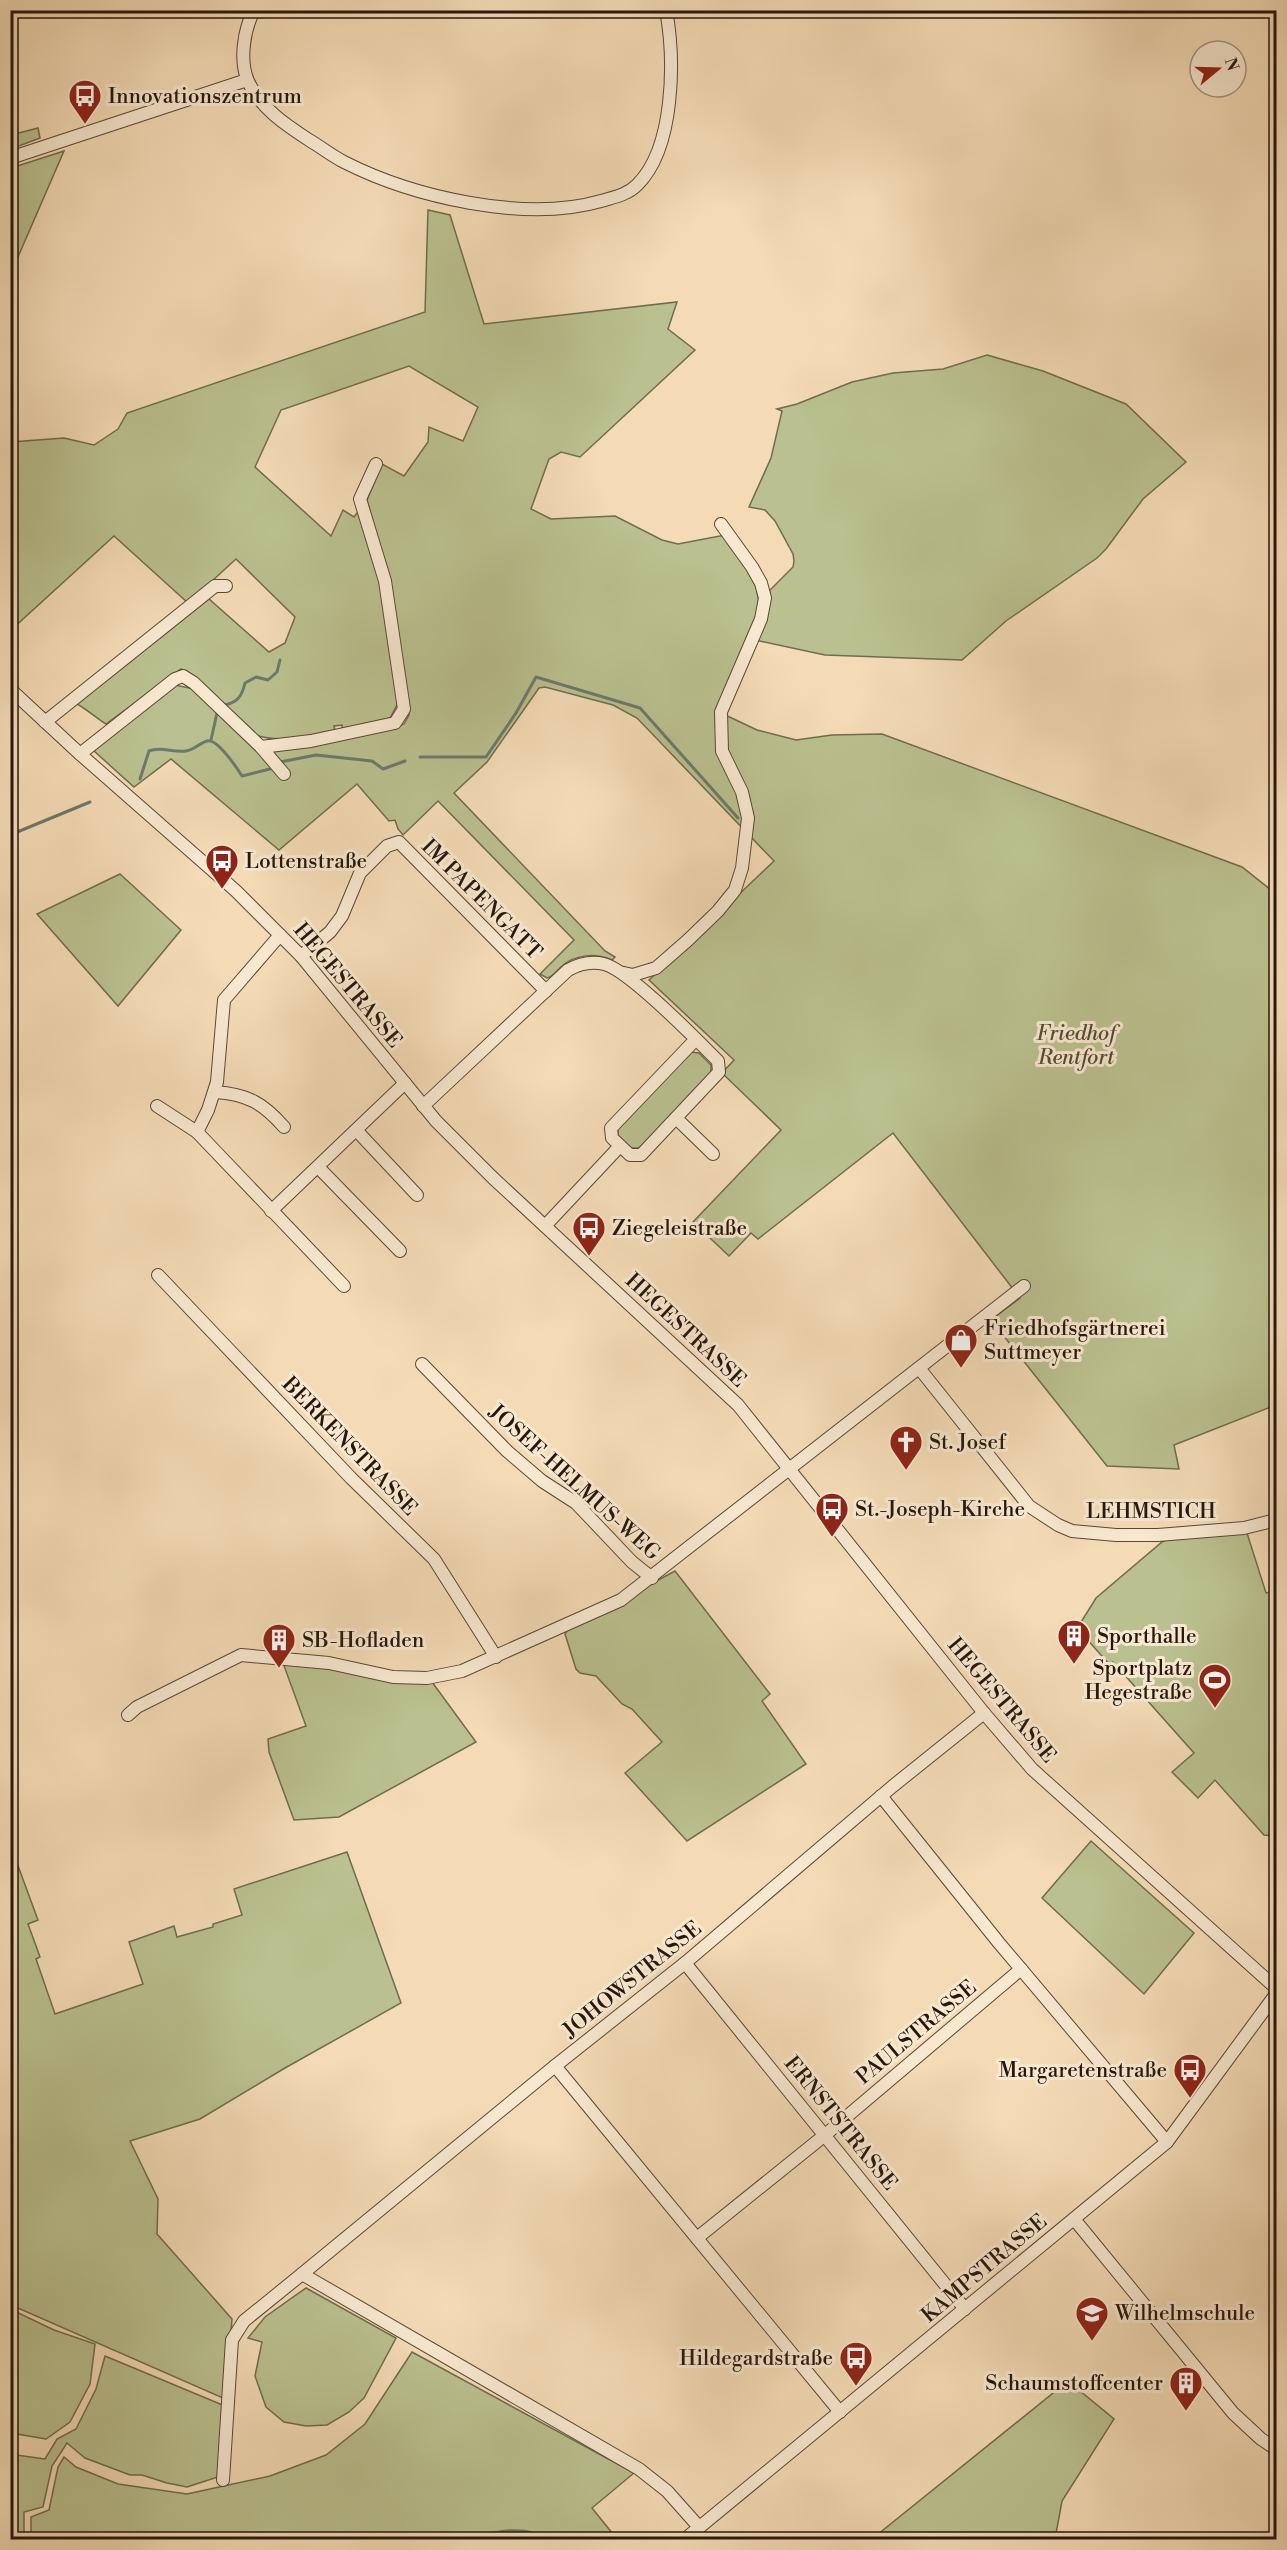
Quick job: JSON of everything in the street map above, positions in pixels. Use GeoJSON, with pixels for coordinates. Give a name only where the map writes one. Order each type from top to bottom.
{"type":"FeatureCollection","features":[{"type":"Feature","properties":{"kind":"street"},"geometry":{"type":"LineString","coordinates":[[254,10],[243,49],[247,80],[261,102],[282,122],[344,162],[409,188],[506,207],[572,207],[623,195],[637,186],[650,170],[663,137],[669,83],[670,54],[666,10]]}},
{"type":"Feature","properties":{"kind":"street"},"geometry":{"type":"LineString","coordinates":[[10,158],[247,80]]}},
{"type":"Feature","properties":{"kind":"street"},"geometry":{"type":"LineString","coordinates":[[261,747],[311,741],[395,723],[404,709],[385,581],[360,499],[376,464]]}},
{"type":"Feature","properties":{"kind":"street"},"geometry":{"type":"LineString","coordinates":[[423,1106],[568,970],[585,963],[606,964],[633,975],[656,968],[718,911],[735,890],[742,868],[748,818],[742,792],[722,751],[721,712],[761,619],[765,598],[761,583],[752,567],[721,524]]}},
{"type":"Feature","properties":{"kind":"street"},"geometry":{"type":"LineString","coordinates":[[45,722],[215,586],[225,586]]}},
{"type":"Feature","properties":{"kind":"street"},"geometry":{"type":"LineString","coordinates":[[80,754],[175,679],[183,676],[194,683],[261,747],[284,774]]}},
{"type":"Feature","properties":{"kind":"street","name":"HEGESTRASSE"},"geometry":{"type":"LineString","coordinates":[[10,688],[80,754],[231,886],[301,956],[423,1106],[484,1170],[738,1405],[984,1713],[1032,1769],[1276,1988]]}},
{"type":"Feature","properties":{"kind":"street","name":"IM PAPENGATT"},"geometry":{"type":"LineString","coordinates":[[301,956],[330,932],[336,924],[360,873],[387,846],[399,842],[546,991]]}},
{"type":"Feature","properties":{"kind":"street"},"geometry":{"type":"LineString","coordinates":[[196,1132],[216,1087],[224,1000],[280,935]]}},
{"type":"Feature","properties":{"kind":"street"},"geometry":{"type":"LineString","coordinates":[[624,973],[696,1039],[718,1061],[718,1072],[676,1118],[641,1155],[630,1155],[612,1138],[611,1128],[696,1039]]}},
{"type":"Feature","properties":{"kind":"street"},"geometry":{"type":"LineString","coordinates":[[271,1211],[319,1168],[405,1083]]}},
{"type":"Feature","properties":{"kind":"street"},"geometry":{"type":"LineString","coordinates":[[216,1087],[257,1102],[273,1114],[284,1128]]}},
{"type":"Feature","properties":{"kind":"street"},"geometry":{"type":"LineString","coordinates":[[157,1106],[196,1132],[344,1287]]}},
{"type":"Feature","properties":{"kind":"street"},"geometry":{"type":"LineString","coordinates":[[676,1118],[713,1154]]}},
{"type":"Feature","properties":{"kind":"street"},"geometry":{"type":"LineString","coordinates":[[357,1131],[417,1195]]}},
{"type":"Feature","properties":{"kind":"street"},"geometry":{"type":"LineString","coordinates":[[545,1226],[620,1146]]}},
{"type":"Feature","properties":{"kind":"street"},"geometry":{"type":"LineString","coordinates":[[319,1168],[400,1251]]}},
{"type":"Feature","properties":{"kind":"street","name":"BERKENSTRASSE"},"geometry":{"type":"LineString","coordinates":[[158,1275],[351,1478],[434,1559],[496,1657]]}},
{"type":"Feature","properties":{"kind":"street"},"geometry":{"type":"LineString","coordinates":[[128,1715],[137,1707],[241,1655],[329,1663],[393,1677],[427,1678],[462,1671],[621,1600],[1024,1286]]}},
{"type":"Feature","properties":{"kind":"street","name":"JOSEF-HELMUS-WEG"},"geometry":{"type":"LineString","coordinates":[[422,1364],[507,1450],[542,1481],[576,1503],[632,1562],[652,1578]]}},
{"type":"Feature","properties":{"kind":"street","name":"LEHMSTICH"},"geometry":{"type":"LineString","coordinates":[[919,1368],[1029,1506],[1058,1525],[1072,1530],[1116,1535],[1158,1535],[1244,1528],[1276,1520]]}},
{"type":"Feature","properties":{"kind":"street","name":"JOHOWSTRASSE"},"geometry":{"type":"LineString","coordinates":[[223,2480],[232,2340],[244,2322],[555,2066],[685,1963],[881,1796],[984,1713]]}},
{"type":"Feature","properties":{"kind":"street"},"geometry":{"type":"LineString","coordinates":[[881,1796],[1021,1969],[1167,2142]]}},
{"type":"Feature","properties":{"kind":"street","name":"ERNSTSTRASSE"},"geometry":{"type":"LineString","coordinates":[[685,1963],[965,2308]]}},
{"type":"Feature","properties":{"kind":"street","name":"PAULSTRASSE"},"geometry":{"type":"LineString","coordinates":[[697,2238],[825,2135],[1021,1969]]}},
{"type":"Feature","properties":{"kind":"street","name":"KAMPSTRASSE"},"geometry":{"type":"LineString","coordinates":[[684,2540],[1167,2142],[1276,1994]]}},
{"type":"Feature","properties":{"kind":"street"},"geometry":{"type":"LineString","coordinates":[[555,2066],[840,2412]]}},
{"type":"Feature","properties":{"kind":"street"},"geometry":{"type":"LineString","coordinates":[[1074,2219],[1233,2413],[1261,2439],[1276,2449]]}},
{"type":"Feature","properties":{"kind":"street"},"geometry":{"type":"LineString","coordinates":[[302,2274],[639,2469],[667,2491],[699,2527]]}},
{"type":"Feature","properties":{"kind":"green space"},"geometry":{"type":"Polygon","coordinates":[[[38,128],[40,138],[11,149],[11,135],[38,128]]]}},
{"type":"Feature","properties":{"kind":"green space"},"geometry":{"type":"Polygon","coordinates":[[[64,151],[11,273],[11,168],[64,151]]]}},
{"type":"Feature","properties":{"kind":"green space","name":"Friedhof Rentfort"},"geometry":{"type":"Polygon","coordinates":[[[428,210],[450,215],[484,324],[677,302],[668,329],[695,350],[580,457],[561,452],[549,459],[531,509],[551,519],[615,516],[662,540],[678,544],[725,535],[753,578],[759,608],[719,712],[757,730],[796,740],[832,735],[882,734],[1242,867],[1276,894],[1276,1358],[1274,1359],[1276,1405],[1174,1445],[1179,1469],[1107,1466],[991,1320],[1020,1298],[893,1133],[758,1239],[751,1233],[729,1256],[693,1222],[781,1130],[722,1073],[734,1060],[649,980],[774,861],[637,718],[613,705],[545,687],[539,688],[487,762],[454,793],[605,951],[615,957],[612,960],[599,956],[579,957],[567,962],[547,978],[540,974],[574,940],[438,801],[403,835],[395,820],[389,821],[357,784],[279,850],[171,759],[134,787],[94,751],[108,735],[175,685],[194,689],[270,749],[393,728],[404,724],[409,715],[390,583],[367,500],[382,464],[404,476],[428,442],[429,427],[463,441],[478,407],[409,366],[281,410],[255,467],[331,536],[343,510],[354,517],[360,509],[378,568],[399,701],[390,718],[342,729],[342,725],[334,726],[335,730],[296,738],[266,738],[256,735],[194,677],[181,669],[106,724],[77,704],[209,599],[269,652],[285,643],[295,617],[236,559],[188,603],[114,536],[11,630],[11,442],[64,438],[94,445],[118,429],[127,413],[425,312],[428,210]]]}},
{"type":"Feature","properties":{"kind":"green space"},"geometry":{"type":"Polygon","coordinates":[[[987,355],[1043,371],[1126,404],[1186,462],[1143,499],[1097,558],[1006,621],[962,660],[825,655],[755,640],[766,615],[770,590],[793,567],[794,561],[793,554],[775,521],[765,510],[749,507],[771,458],[782,411],[777,409],[797,404],[852,382],[893,373],[943,369],[987,355]]]}},
{"type":"Feature","properties":{"kind":"green space"},"geometry":{"type":"Polygon","coordinates":[[[120,874],[181,930],[118,1006],[37,914],[120,874]]]}},
{"type":"Feature","properties":{"kind":"green space"},"geometry":{"type":"Polygon","coordinates":[[[690,1052],[699,1053],[711,1065],[711,1073],[640,1148],[630,1148],[618,1136],[618,1128],[690,1052]]]}},
{"type":"Feature","properties":{"kind":"green space","name":"Sportplatz Hegestraße"},"geometry":{"type":"Polygon","coordinates":[[[1247,1533],[1266,1593],[1276,1591],[1276,1836],[1264,1835],[1215,1780],[1198,1798],[1172,1772],[1194,1753],[1113,1662],[1109,1664],[1085,1637],[1079,1642],[1073,1635],[1096,1598],[1162,1542],[1169,1539],[1247,1533]]]}},
{"type":"Feature","properties":{"kind":"green space"},"geometry":{"type":"Polygon","coordinates":[[[675,1571],[770,1694],[762,1701],[806,1764],[687,1841],[625,1773],[662,1742],[632,1709],[622,1704],[596,1676],[580,1673],[576,1669],[565,1634],[569,1628],[675,1571]]]}},
{"type":"Feature","properties":{"kind":"green space"},"geometry":{"type":"Polygon","coordinates":[[[283,1663],[432,1682],[476,1742],[339,1817],[294,1820],[269,1752],[268,1739],[306,1726],[283,1663]]]}},
{"type":"Feature","properties":{"kind":"green space"},"geometry":{"type":"Polygon","coordinates":[[[1091,1841],[1194,1933],[1144,1994],[1042,1898],[1091,1841]]]}},
{"type":"Feature","properties":{"kind":"green space"},"geometry":{"type":"Polygon","coordinates":[[[10,1844],[38,1920],[28,1924],[40,1957],[36,1959],[55,2014],[143,1984],[129,1942],[174,1926],[177,1937],[213,1927],[213,1924],[242,1915],[234,1889],[347,1852],[401,2003],[200,2119],[130,2141],[158,2199],[157,2234],[232,2319],[225,2399],[11,2305],[10,1844]]]}},
{"type":"Feature","properties":{"kind":"green space"},"geometry":{"type":"Polygon","coordinates":[[[306,2288],[396,2338],[364,2398],[349,2412],[327,2425],[306,2426],[284,2422],[266,2407],[255,2376],[262,2342],[248,2338],[265,2317],[306,2288]]]}},
{"type":"Feature","properties":{"kind":"green space"},"geometry":{"type":"Polygon","coordinates":[[[10,2309],[54,2330],[95,2344],[90,2384],[70,2422],[46,2439],[11,2433],[10,2309]]]}},
{"type":"Feature","properties":{"kind":"green space"},"geometry":{"type":"Polygon","coordinates":[[[412,2352],[634,2473],[592,2508],[617,2539],[31,2540],[31,2517],[49,2510],[58,2467],[64,2457],[76,2467],[118,2484],[187,2494],[270,2476],[326,2455],[365,2424],[412,2352]]]}},
{"type":"Feature","properties":{"kind":"green space"},"geometry":{"type":"Polygon","coordinates":[[[105,2356],[225,2406],[218,2477],[187,2487],[142,2475],[130,2475],[85,2458],[67,2443],[52,2466],[43,2507],[24,2512],[24,2539],[11,2539],[10,2454],[45,2459],[57,2439],[76,2429],[96,2389],[105,2356]]]}},
{"type":"Feature","properties":{"kind":"green space"},"geometry":{"type":"Polygon","coordinates":[[[1068,2381],[1114,2419],[1062,2501],[1055,2539],[872,2539],[1068,2381]]]}},
{"type":"Feature","properties":{"kind":"waterway"},"geometry":{"type":"LineString","coordinates":[[225,705],[239,698],[245,683],[256,677],[268,680],[277,672],[280,660]]}},
{"type":"Feature","properties":{"kind":"waterway"},"geometry":{"type":"LineString","coordinates":[[420,757],[486,757],[516,713],[536,677],[640,708],[738,818]]}},
{"type":"Feature","properties":{"kind":"waterway"},"geometry":{"type":"LineString","coordinates":[[211,740],[217,713]]}},
{"type":"Feature","properties":{"kind":"waterway"},"geometry":{"type":"LineString","coordinates":[[140,779],[149,751],[158,749],[186,751],[207,741],[216,744],[242,776],[274,768]]}},
{"type":"Feature","properties":{"kind":"waterway"},"geometry":{"type":"LineString","coordinates":[[280,762],[316,755],[372,761],[383,769],[405,761]]}},
{"type":"Feature","properties":{"kind":"waterway"},"geometry":{"type":"LineString","coordinates":[[10,835],[90,802]]}},
{"type":"Feature","properties":{"kind":"waterway"},"geometry":{"type":"LineString","coordinates":[[462,2540],[507,2531],[529,2532],[550,2540]]}},
{"type":"Feature","properties":{"kind":"place","name":"Innovationszentrum"},"geometry":{"type":"Point","coordinates":[85,125]}},
{"type":"Feature","properties":{"kind":"place","name":"Lottenstraße"},"geometry":{"type":"Point","coordinates":[222,890]}},
{"type":"Feature","properties":{"kind":"place","name":"Ziegeleistraße"},"geometry":{"type":"Point","coordinates":[589,1257]}},
{"type":"Feature","properties":{"kind":"place","name":"Friedhofsgärtnerei Suttmeyer"},"geometry":{"type":"Point","coordinates":[961,1369]}},
{"type":"Feature","properties":{"kind":"place","name":"St. Josef"},"geometry":{"type":"Point","coordinates":[906,1471]}},
{"type":"Feature","properties":{"kind":"place","name":"St.-Joseph-Kirche"},"geometry":{"type":"Point","coordinates":[832,1538]}},
{"type":"Feature","properties":{"kind":"place","name":"Sporthalle"},"geometry":{"type":"Point","coordinates":[1074,1665]}},
{"type":"Feature","properties":{"kind":"place","name":"SB-Hofladen"},"geometry":{"type":"Point","coordinates":[279,1669]}},
{"type":"Feature","properties":{"kind":"place","name":"Sportplatz Hegestraße"},"geometry":{"type":"Point","coordinates":[1215,1709]}},
{"type":"Feature","properties":{"kind":"place","name":"Margaretenstraße"},"geometry":{"type":"Point","coordinates":[1190,2099]}},
{"type":"Feature","properties":{"kind":"place","name":"Wilhelmschule"},"geometry":{"type":"Point","coordinates":[1092,2342]}},
{"type":"Feature","properties":{"kind":"place","name":"Hildegardstraße"},"geometry":{"type":"Point","coordinates":[856,2387]}},
{"type":"Feature","properties":{"kind":"place","name":"Schaumstoffcenter"},"geometry":{"type":"Point","coordinates":[1186,2412]}}]}
